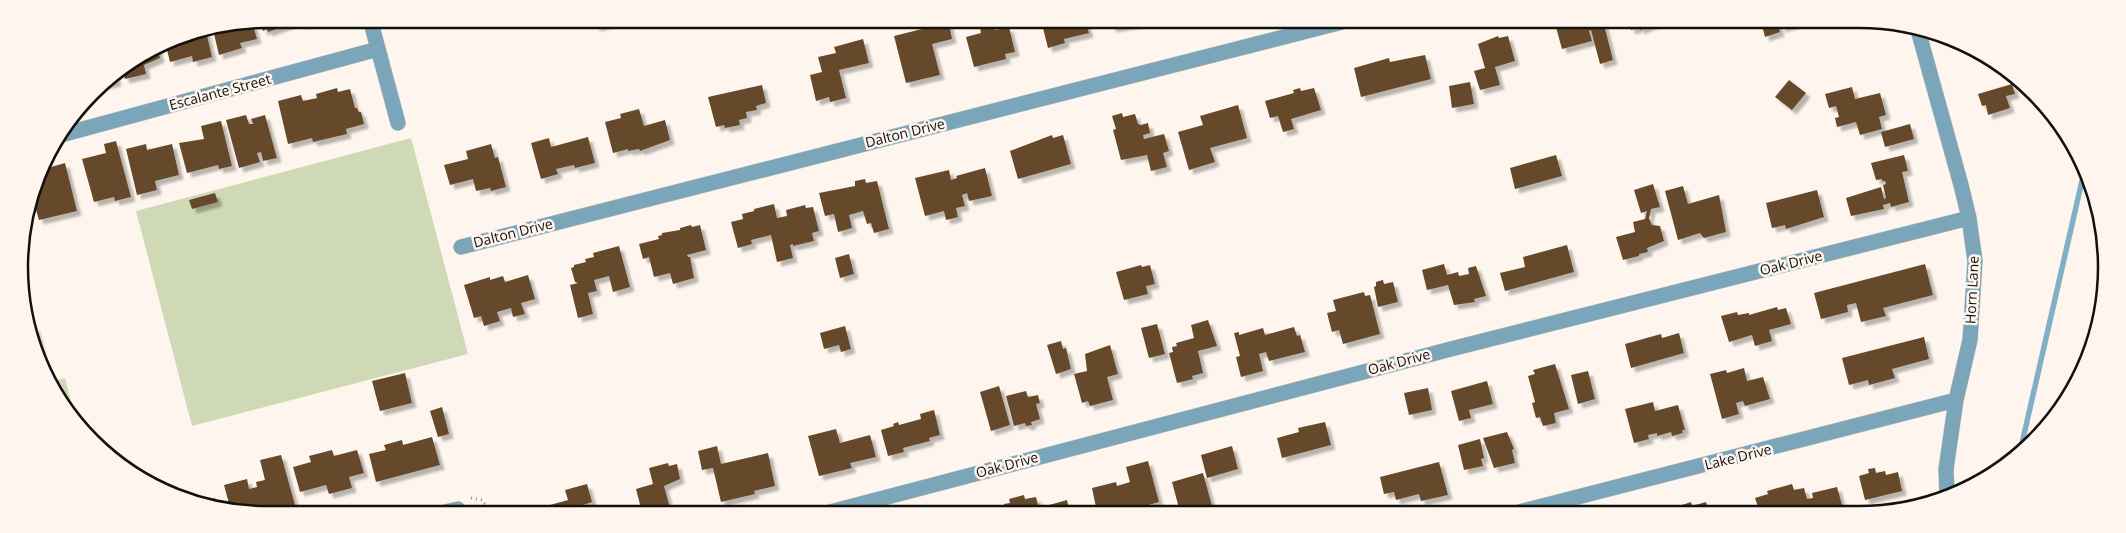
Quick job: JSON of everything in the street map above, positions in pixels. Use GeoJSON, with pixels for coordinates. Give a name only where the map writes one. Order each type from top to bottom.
{"type":"FeatureCollection","features":[{"type":"Feature","properties":{"kind":"street"},"geometry":{"type":"LineString","coordinates":[[372,28],[398,123]]}},
{"type":"Feature","properties":{"kind":"street","name":"Dalton Drive"},"geometry":{"type":"LineString","coordinates":[[461,247],[1319,28]]}},
{"type":"Feature","properties":{"kind":"street","name":"Horn Lane"},"geometry":{"type":"LineString","coordinates":[[1920,36],[1969,218],[1974,247],[1975,276],[1970,340],[1956,400],[1946,468],[1947,489]]}},
{"type":"Feature","properties":{"kind":"street","name":"Escalante Street"},"geometry":{"type":"LineString","coordinates":[[70,132],[378,49]]}},
{"type":"Feature","properties":{"kind":"street","name":"Oak Drive"},"geometry":{"type":"LineString","coordinates":[[853,506],[1450,348],[1969,218]]}},
{"type":"Feature","properties":{"kind":"street","name":"Lake Drive"},"geometry":{"type":"LineString","coordinates":[[1542,506],[1956,400]]}},
{"type":"Feature","properties":{"kind":"path"},"geometry":{"type":"LineString","coordinates":[[471,498],[482,500],[486,506]]}},
{"type":"Feature","properties":{"kind":"green space"},"geometry":{"type":"Polygon","coordinates":[[[411,138],[468,354],[192,426],[136,211],[411,138]]]}},
{"type":"Feature","properties":{"kind":"green space"},"geometry":{"type":"Polygon","coordinates":[[[65,378],[72,405],[68,399],[57,380],[65,378]]]}},
{"type":"Feature","properties":{"kind":"building"},"geometry":{"type":"Polygon","coordinates":[[[254,28],[257,39],[240,43],[242,48],[219,55],[214,34],[254,28]]]}},
{"type":"Feature","properties":{"kind":"building"},"geometry":{"type":"Polygon","coordinates":[[[262,28],[279,28],[268,32],[267,29],[263,31],[262,28]]]}},
{"type":"Feature","properties":{"kind":"building"},"geometry":{"type":"Polygon","coordinates":[[[950,28],[952,39],[932,44],[940,75],[906,83],[894,36],[922,29],[950,28]]]}},
{"type":"Feature","properties":{"kind":"building"},"geometry":{"type":"Polygon","coordinates":[[[980,28],[995,28],[995,30],[1009,28],[1015,52],[1005,54],[1006,59],[974,67],[966,37],[981,33],[980,28]]]}},
{"type":"Feature","properties":{"kind":"building"},"geometry":{"type":"Polygon","coordinates":[[[1043,28],[1087,28],[1089,33],[1064,39],[1065,43],[1048,48],[1043,28]]]}},
{"type":"Feature","properties":{"kind":"building"},"geometry":{"type":"Polygon","coordinates":[[[1556,28],[1605,28],[1613,60],[1600,64],[1591,30],[1589,31],[1592,41],[1562,49],[1556,28]]]}},
{"type":"Feature","properties":{"kind":"building"},"geometry":{"type":"Polygon","coordinates":[[[1763,28],[1779,28],[1780,32],[1765,37],[1763,28]]]}},
{"type":"Feature","properties":{"kind":"building"},"geometry":{"type":"Polygon","coordinates":[[[207,35],[212,57],[193,62],[192,56],[170,62],[167,49],[207,35]]]}},
{"type":"Feature","properties":{"kind":"building"},"geometry":{"type":"Polygon","coordinates":[[[1498,36],[1499,38],[1508,36],[1515,61],[1495,67],[1500,85],[1480,90],[1474,71],[1485,68],[1478,44],[1498,36]]]}},
{"type":"Feature","properties":{"kind":"building"},"geometry":{"type":"Polygon","coordinates":[[[863,39],[869,63],[839,70],[846,98],[830,102],[829,97],[816,101],[810,75],[822,72],[818,57],[836,53],[834,47],[863,39]]]}},
{"type":"Feature","properties":{"kind":"building"},"geometry":{"type":"Polygon","coordinates":[[[159,53],[160,58],[144,65],[146,74],[125,79],[124,75],[159,53]]]}},
{"type":"Feature","properties":{"kind":"building"},"geometry":{"type":"Polygon","coordinates":[[[1425,55],[1431,79],[1361,97],[1354,68],[1389,58],[1390,62],[1425,55]]]}},
{"type":"Feature","properties":{"kind":"building"},"geometry":{"type":"Polygon","coordinates":[[[1789,80],[1806,93],[1792,110],[1775,97],[1789,80]]]}},
{"type":"Feature","properties":{"kind":"building"},"geometry":{"type":"Polygon","coordinates":[[[1470,82],[1474,104],[1452,108],[1449,86],[1470,82]]]}},
{"type":"Feature","properties":{"kind":"building"},"geometry":{"type":"Polygon","coordinates":[[[2012,84],[2015,94],[2006,96],[2010,108],[1988,115],[1986,105],[1982,106],[1978,94],[2012,84]]]}},
{"type":"Feature","properties":{"kind":"building"},"geometry":{"type":"Polygon","coordinates":[[[762,85],[766,103],[756,106],[757,110],[746,112],[747,118],[739,120],[740,125],[725,128],[724,125],[716,127],[708,97],[762,85]]]}},
{"type":"Feature","properties":{"kind":"building"},"geometry":{"type":"Polygon","coordinates":[[[1852,87],[1855,99],[1880,93],[1886,115],[1879,117],[1882,129],[1860,135],[1856,122],[1837,127],[1835,118],[1839,117],[1836,106],[1829,108],[1825,94],[1852,87]]]}},
{"type":"Feature","properties":{"kind":"building"},"geometry":{"type":"Polygon","coordinates":[[[337,88],[338,92],[350,89],[355,108],[361,112],[364,124],[346,129],[347,134],[313,142],[312,138],[288,144],[278,101],[301,95],[303,101],[317,98],[316,94],[337,88]]]}},
{"type":"Feature","properties":{"kind":"building"},"geometry":{"type":"Polygon","coordinates":[[[1300,88],[1301,91],[1314,88],[1321,110],[1291,119],[1294,129],[1283,132],[1278,116],[1270,118],[1265,101],[1294,93],[1293,90],[1300,88]]]}},
{"type":"Feature","properties":{"kind":"building"},"geometry":{"type":"Polygon","coordinates":[[[1238,105],[1247,138],[1210,148],[1215,162],[1189,170],[1178,132],[1203,125],[1200,116],[1238,105]]]}},
{"type":"Feature","properties":{"kind":"building"},"geometry":{"type":"Polygon","coordinates":[[[639,109],[644,126],[665,120],[670,140],[640,151],[639,149],[628,151],[628,149],[613,153],[605,122],[621,118],[620,114],[639,109]]]}},
{"type":"Feature","properties":{"kind":"building"},"geometry":{"type":"Polygon","coordinates":[[[1122,113],[1123,117],[1135,114],[1138,124],[1148,123],[1150,133],[1143,135],[1144,139],[1164,134],[1169,151],[1163,153],[1167,167],[1151,171],[1147,155],[1121,160],[1113,130],[1116,129],[1112,116],[1122,113]]]}},
{"type":"Feature","properties":{"kind":"building"},"geometry":{"type":"Polygon","coordinates":[[[246,115],[249,124],[253,124],[251,119],[265,115],[277,158],[263,161],[261,152],[257,153],[260,162],[239,168],[226,120],[246,115]]]}},
{"type":"Feature","properties":{"kind":"building"},"geometry":{"type":"Polygon","coordinates":[[[221,121],[232,166],[219,169],[218,165],[187,173],[179,143],[204,139],[201,126],[221,121]]]}},
{"type":"Feature","properties":{"kind":"building"},"geometry":{"type":"Polygon","coordinates":[[[1910,124],[1914,139],[1885,147],[1881,132],[1910,124]]]}},
{"type":"Feature","properties":{"kind":"building"},"geometry":{"type":"Polygon","coordinates":[[[1052,135],[1053,138],[1063,135],[1071,164],[1018,179],[1010,151],[1052,135]]]}},
{"type":"Feature","properties":{"kind":"building"},"geometry":{"type":"Polygon","coordinates":[[[588,137],[595,163],[575,168],[574,165],[556,169],[558,174],[541,179],[531,143],[549,138],[551,147],[588,137]]]}},
{"type":"Feature","properties":{"kind":"building"},"geometry":{"type":"Polygon","coordinates":[[[116,141],[131,197],[115,201],[114,197],[94,202],[82,159],[106,153],[104,144],[116,141]]]}},
{"type":"Feature","properties":{"kind":"building"},"geometry":{"type":"Polygon","coordinates":[[[146,144],[147,150],[172,144],[179,175],[155,181],[157,190],[137,195],[126,149],[146,144]]]}},
{"type":"Feature","properties":{"kind":"building"},"geometry":{"type":"Polygon","coordinates":[[[491,144],[495,158],[498,157],[506,187],[491,191],[490,188],[476,191],[473,179],[450,185],[444,165],[468,159],[466,151],[491,144]]]}},
{"type":"Feature","properties":{"kind":"building"},"geometry":{"type":"Polygon","coordinates":[[[1556,155],[1562,176],[1515,189],[1510,168],[1556,155]]]}},
{"type":"Feature","properties":{"kind":"building"},"geometry":{"type":"Polygon","coordinates":[[[1904,155],[1908,171],[1902,172],[1909,202],[1891,207],[1890,203],[1883,205],[1884,209],[1851,216],[1846,198],[1881,187],[1884,199],[1886,198],[1883,185],[1886,184],[1885,181],[1882,181],[1882,179],[1876,180],[1871,163],[1904,155]]]}},
{"type":"Feature","properties":{"kind":"building"},"geometry":{"type":"Polygon","coordinates":[[[65,163],[77,211],[39,220],[35,208],[49,168],[65,163]]]}},
{"type":"Feature","properties":{"kind":"building"},"geometry":{"type":"Polygon","coordinates":[[[985,168],[992,196],[969,201],[967,193],[962,195],[965,206],[956,208],[958,217],[946,220],[944,211],[925,216],[915,178],[949,170],[951,180],[957,178],[956,176],[985,168]]]}},
{"type":"Feature","properties":{"kind":"building"},"geometry":{"type":"Polygon","coordinates":[[[865,179],[866,183],[877,181],[889,229],[874,233],[871,223],[867,224],[863,211],[849,215],[852,228],[838,232],[834,214],[825,216],[819,193],[855,186],[855,181],[865,179]]]}},
{"type":"Feature","properties":{"kind":"building"},"geometry":{"type":"Polygon","coordinates":[[[1653,184],[1660,207],[1651,209],[1649,218],[1652,225],[1660,226],[1664,241],[1647,248],[1648,252],[1623,260],[1616,237],[1635,232],[1633,222],[1645,219],[1647,211],[1641,213],[1634,190],[1653,184]]]}},
{"type":"Feature","properties":{"kind":"building"},"geometry":{"type":"Polygon","coordinates":[[[1683,186],[1688,204],[1719,195],[1726,232],[1704,238],[1700,233],[1678,240],[1665,191],[1683,186]]]}},
{"type":"Feature","properties":{"kind":"building"},"geometry":{"type":"Polygon","coordinates":[[[1817,190],[1824,217],[1786,229],[1785,225],[1772,228],[1766,203],[1817,190]]]}},
{"type":"Feature","properties":{"kind":"building"},"geometry":{"type":"Polygon","coordinates":[[[215,193],[218,202],[192,209],[189,200],[215,193]]]}},
{"type":"Feature","properties":{"kind":"building"},"geometry":{"type":"Polygon","coordinates":[[[774,204],[777,218],[787,216],[786,210],[805,205],[806,208],[813,207],[819,231],[812,233],[814,241],[790,245],[793,258],[777,262],[771,235],[751,240],[752,244],[738,248],[731,222],[743,219],[742,214],[774,204]]]}},
{"type":"Feature","properties":{"kind":"building"},"geometry":{"type":"Polygon","coordinates":[[[691,225],[692,227],[700,225],[706,250],[687,255],[690,257],[694,278],[673,284],[670,273],[654,277],[649,257],[643,259],[639,244],[659,239],[658,236],[662,235],[662,233],[680,230],[680,228],[691,225]]]}},
{"type":"Feature","properties":{"kind":"building"},"geometry":{"type":"Polygon","coordinates":[[[1567,245],[1574,272],[1505,291],[1500,273],[1525,267],[1523,257],[1567,245]]]}},
{"type":"Feature","properties":{"kind":"building"},"geometry":{"type":"Polygon","coordinates":[[[619,246],[630,287],[613,292],[609,276],[594,280],[597,291],[588,293],[593,314],[578,318],[570,285],[578,283],[575,282],[571,268],[574,265],[586,262],[585,259],[594,257],[593,253],[619,246]]]}},
{"type":"Feature","properties":{"kind":"building"},"geometry":{"type":"Polygon","coordinates":[[[849,254],[854,274],[840,278],[835,258],[849,254]]]}},
{"type":"Feature","properties":{"kind":"building"},"geometry":{"type":"Polygon","coordinates":[[[1444,264],[1447,275],[1458,272],[1459,276],[1469,274],[1468,268],[1476,266],[1486,296],[1474,299],[1475,302],[1454,305],[1448,285],[1427,290],[1422,270],[1444,264]]]}},
{"type":"Feature","properties":{"kind":"building"},"geometry":{"type":"Polygon","coordinates":[[[1925,264],[1933,295],[1883,308],[1886,316],[1861,322],[1856,303],[1847,305],[1848,312],[1821,319],[1814,293],[1925,264]]]}},
{"type":"Feature","properties":{"kind":"building"},"geometry":{"type":"Polygon","coordinates":[[[1141,265],[1142,267],[1150,265],[1155,284],[1146,286],[1148,294],[1124,300],[1116,272],[1141,265]]]}},
{"type":"Feature","properties":{"kind":"building"},"geometry":{"type":"Polygon","coordinates":[[[528,275],[535,299],[521,303],[525,314],[513,317],[511,308],[497,312],[500,321],[484,326],[481,316],[474,318],[464,285],[490,277],[490,280],[503,276],[505,282],[528,275]]]}},
{"type":"Feature","properties":{"kind":"building"},"geometry":{"type":"Polygon","coordinates":[[[1383,280],[1384,284],[1393,282],[1398,302],[1378,307],[1374,287],[1376,282],[1383,280]]]}},
{"type":"Feature","properties":{"kind":"building"},"geometry":{"type":"Polygon","coordinates":[[[1364,292],[1365,296],[1370,295],[1380,334],[1343,344],[1339,330],[1332,332],[1327,313],[1336,311],[1333,300],[1364,292]]]}},
{"type":"Feature","properties":{"kind":"building"},"geometry":{"type":"Polygon","coordinates":[[[1777,307],[1778,310],[1786,308],[1791,324],[1769,330],[1772,341],[1755,346],[1752,335],[1729,342],[1721,316],[1737,312],[1738,315],[1749,313],[1749,315],[1777,307]]]}},
{"type":"Feature","properties":{"kind":"building"},"geometry":{"type":"Polygon","coordinates":[[[1208,320],[1217,346],[1198,351],[1203,373],[1192,376],[1193,379],[1177,383],[1169,353],[1173,352],[1172,347],[1177,346],[1176,343],[1194,338],[1191,325],[1208,320]]]}},
{"type":"Feature","properties":{"kind":"building"},"geometry":{"type":"Polygon","coordinates":[[[1157,324],[1165,354],[1149,358],[1141,328],[1157,324]]]}},
{"type":"Feature","properties":{"kind":"building"},"geometry":{"type":"Polygon","coordinates":[[[845,326],[851,349],[841,352],[839,345],[824,349],[820,333],[845,326]]]}},
{"type":"Feature","properties":{"kind":"building"},"geometry":{"type":"Polygon","coordinates":[[[1294,327],[1297,336],[1300,335],[1305,352],[1269,361],[1266,352],[1259,354],[1263,371],[1241,377],[1236,357],[1240,356],[1234,333],[1239,332],[1239,335],[1263,328],[1265,335],[1294,327]]]}},
{"type":"Feature","properties":{"kind":"building"},"geometry":{"type":"Polygon","coordinates":[[[1679,333],[1684,353],[1631,368],[1625,344],[1661,334],[1662,338],[1679,333]]]}},
{"type":"Feature","properties":{"kind":"building"},"geometry":{"type":"Polygon","coordinates":[[[1924,337],[1929,359],[1892,369],[1895,378],[1869,385],[1868,380],[1849,385],[1842,358],[1924,337]]]}},
{"type":"Feature","properties":{"kind":"building"},"geometry":{"type":"Polygon","coordinates":[[[1061,341],[1063,349],[1066,348],[1071,369],[1056,374],[1047,345],[1061,341]]]}},
{"type":"Feature","properties":{"kind":"building"},"geometry":{"type":"Polygon","coordinates":[[[1110,345],[1118,374],[1107,377],[1113,400],[1090,406],[1088,401],[1082,403],[1074,374],[1087,371],[1085,354],[1110,345]]]}},
{"type":"Feature","properties":{"kind":"building"},"geometry":{"type":"Polygon","coordinates":[[[1555,364],[1569,409],[1554,413],[1556,423],[1543,426],[1540,417],[1536,418],[1532,403],[1535,402],[1528,376],[1535,374],[1533,370],[1555,364]]]}},
{"type":"Feature","properties":{"kind":"building"},"geometry":{"type":"Polygon","coordinates":[[[1744,368],[1747,381],[1763,377],[1770,399],[1745,406],[1743,401],[1736,403],[1739,414],[1722,419],[1710,374],[1726,370],[1727,373],[1744,368]]]}},
{"type":"Feature","properties":{"kind":"building"},"geometry":{"type":"Polygon","coordinates":[[[1588,371],[1595,399],[1578,404],[1571,375],[1588,371]]]}},
{"type":"Feature","properties":{"kind":"building"},"geometry":{"type":"Polygon","coordinates":[[[405,373],[412,403],[380,411],[372,381],[405,373]]]}},
{"type":"Feature","properties":{"kind":"building"},"geometry":{"type":"Polygon","coordinates":[[[1487,381],[1493,404],[1469,410],[1471,418],[1459,421],[1451,391],[1487,381]]]}},
{"type":"Feature","properties":{"kind":"building"},"geometry":{"type":"Polygon","coordinates":[[[999,386],[1010,425],[991,431],[980,392],[999,386]]]}},
{"type":"Feature","properties":{"kind":"building"},"geometry":{"type":"Polygon","coordinates":[[[1428,388],[1432,410],[1409,415],[1404,393],[1428,388]]]}},
{"type":"Feature","properties":{"kind":"building"},"geometry":{"type":"Polygon","coordinates":[[[1026,391],[1028,397],[1038,395],[1040,403],[1036,404],[1040,419],[1031,422],[1032,425],[1026,426],[1025,423],[1014,426],[1006,396],[1026,391]]]}},
{"type":"Feature","properties":{"kind":"building"},"geometry":{"type":"Polygon","coordinates":[[[1653,402],[1655,411],[1678,405],[1685,430],[1682,430],[1683,433],[1672,436],[1671,432],[1657,436],[1657,433],[1648,435],[1649,439],[1634,443],[1625,409],[1653,402]]]}},
{"type":"Feature","properties":{"kind":"building"},"geometry":{"type":"Polygon","coordinates":[[[442,407],[449,434],[438,437],[430,411],[442,407]]]}},
{"type":"Feature","properties":{"kind":"building"},"geometry":{"type":"Polygon","coordinates":[[[934,410],[940,435],[929,438],[930,441],[903,448],[904,452],[888,456],[881,430],[894,426],[893,424],[898,422],[899,425],[921,419],[920,414],[934,410]]]}},
{"type":"Feature","properties":{"kind":"building"},"geometry":{"type":"Polygon","coordinates":[[[1325,422],[1331,445],[1282,458],[1277,438],[1299,432],[1298,428],[1325,422]]]}},
{"type":"Feature","properties":{"kind":"building"},"geometry":{"type":"Polygon","coordinates":[[[836,429],[840,443],[870,435],[876,457],[850,463],[852,468],[819,476],[808,436],[836,429]]]}},
{"type":"Feature","properties":{"kind":"building"},"geometry":{"type":"Polygon","coordinates":[[[1507,432],[1514,449],[1512,450],[1515,463],[1494,468],[1483,438],[1507,432]]]}},
{"type":"Feature","properties":{"kind":"building"},"geometry":{"type":"Polygon","coordinates":[[[432,437],[440,465],[376,482],[369,454],[386,450],[384,445],[402,440],[403,445],[432,437]]]}},
{"type":"Feature","properties":{"kind":"building"},"geometry":{"type":"Polygon","coordinates":[[[1480,439],[1484,458],[1481,459],[1483,466],[1464,470],[1458,445],[1480,439]]]}},
{"type":"Feature","properties":{"kind":"building"},"geometry":{"type":"Polygon","coordinates":[[[717,446],[721,464],[768,453],[775,486],[754,491],[755,494],[721,502],[713,468],[702,470],[698,451],[717,446]]]}},
{"type":"Feature","properties":{"kind":"building"},"geometry":{"type":"Polygon","coordinates":[[[1232,446],[1238,469],[1207,478],[1201,455],[1232,446]]]}},
{"type":"Feature","properties":{"kind":"building"},"geometry":{"type":"Polygon","coordinates":[[[332,450],[334,456],[357,450],[364,473],[349,477],[352,488],[329,494],[326,485],[300,492],[293,467],[311,462],[309,456],[332,450]]]}},
{"type":"Feature","properties":{"kind":"building"},"geometry":{"type":"Polygon","coordinates":[[[281,455],[295,505],[266,506],[229,502],[224,485],[247,479],[249,489],[257,487],[256,482],[265,480],[260,460],[281,455]]]}},
{"type":"Feature","properties":{"kind":"building"},"geometry":{"type":"Polygon","coordinates":[[[1148,461],[1159,502],[1145,506],[1096,506],[1092,488],[1116,482],[1117,486],[1130,482],[1126,467],[1148,461]]]}},
{"type":"Feature","properties":{"kind":"building"},"geometry":{"type":"Polygon","coordinates":[[[1439,462],[1448,495],[1421,501],[1419,494],[1396,500],[1394,492],[1384,494],[1380,477],[1439,462]]]}},
{"type":"Feature","properties":{"kind":"building"},"geometry":{"type":"Polygon","coordinates":[[[668,463],[669,466],[677,464],[680,479],[664,486],[669,506],[640,506],[636,489],[653,484],[649,468],[668,463]]]}},
{"type":"Feature","properties":{"kind":"building"},"geometry":{"type":"Polygon","coordinates":[[[1875,468],[1876,473],[1885,471],[1886,475],[1898,472],[1902,491],[1865,500],[1859,476],[1869,473],[1868,469],[1875,468]]]}},
{"type":"Feature","properties":{"kind":"building"},"geometry":{"type":"Polygon","coordinates":[[[1203,473],[1212,506],[1178,506],[1172,482],[1203,473]]]}},
{"type":"Feature","properties":{"kind":"building"},"geometry":{"type":"Polygon","coordinates":[[[587,484],[592,502],[580,506],[550,506],[568,500],[565,490],[587,484]]]}},
{"type":"Feature","properties":{"kind":"building"},"geometry":{"type":"Polygon","coordinates":[[[1792,484],[1794,490],[1804,488],[1807,499],[1813,498],[1812,493],[1837,487],[1842,506],[1758,506],[1755,498],[1768,494],[1767,491],[1792,484]]]}},
{"type":"Feature","properties":{"kind":"building"},"geometry":{"type":"Polygon","coordinates":[[[1024,495],[1025,499],[1036,497],[1038,506],[1004,506],[1004,504],[1010,503],[1009,499],[1024,495]]]}},
{"type":"Feature","properties":{"kind":"building"},"geometry":{"type":"Polygon","coordinates":[[[1067,500],[1068,506],[1049,506],[1067,500]]]}},
{"type":"Feature","properties":{"kind":"building"},"geometry":{"type":"Polygon","coordinates":[[[1691,502],[1692,506],[1679,506],[1691,502]]]}},
{"type":"Feature","properties":{"kind":"building"},"geometry":{"type":"Polygon","coordinates":[[[1706,502],[1707,506],[1692,506],[1706,502]]]}},
{"type":"Feature","properties":{"kind":"waterway"},"geometry":{"type":"LineString","coordinates":[[2023,440],[2082,180]]}}]}
